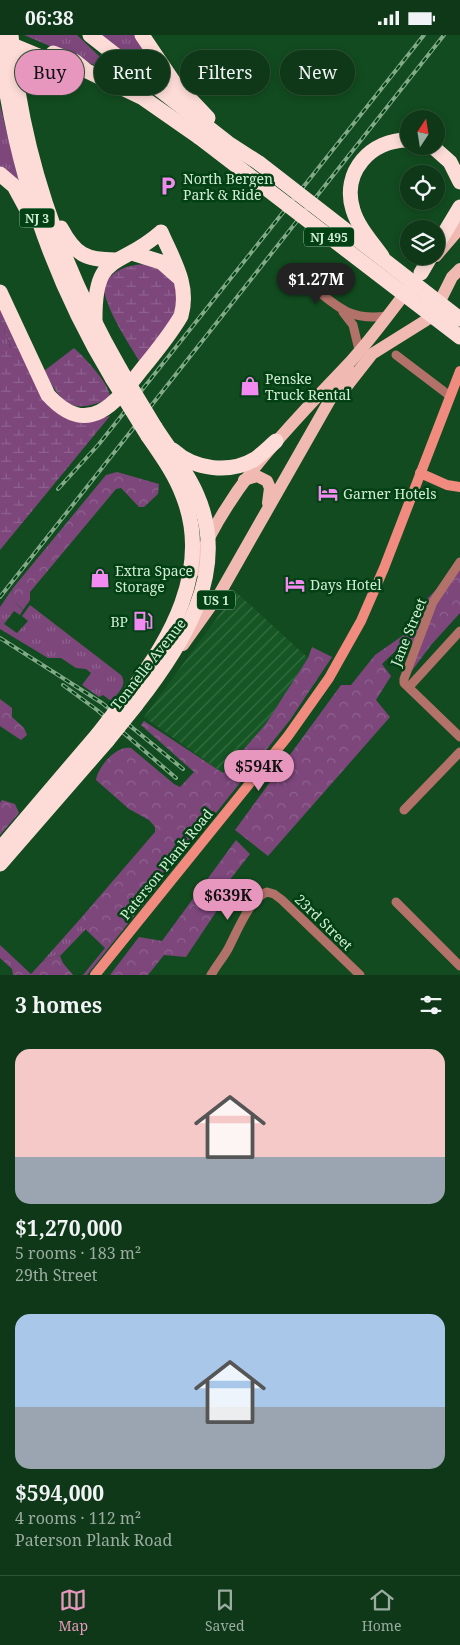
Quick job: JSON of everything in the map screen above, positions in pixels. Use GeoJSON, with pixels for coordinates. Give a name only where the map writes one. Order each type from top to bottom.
{"type":"FeatureCollection","features":[{"type":"Feature","properties":{"kind":"highway"},"geometry":{"type":"LineString","coordinates":[[10,35],[34,50]]}},
{"type":"Feature","properties":{"kind":"highway","name":"NJ 3"},"geometry":{"type":"LineString","coordinates":[[10,35],[18,95],[41,191],[62,253],[95,322],[116,373]]}},
{"type":"Feature","properties":{"kind":"highway","name":"NJ 495"},"geometry":{"type":"LineString","coordinates":[[90,35],[460,337]]}},
{"type":"Feature","properties":{"kind":"highway"},"geometry":{"type":"LineString","coordinates":[[142,35],[189,115]]}},
{"type":"Feature","properties":{"kind":"highway"},"geometry":{"type":"LineString","coordinates":[[0,40],[25,50]]}},
{"type":"Feature","properties":{"kind":"highway"},"geometry":{"type":"LineString","coordinates":[[0,47],[15,51]]}},
{"type":"Feature","properties":{"kind":"highway","name":"NJ 3"},"geometry":{"type":"LineString","coordinates":[[0,47],[7,96],[18,149],[47,248],[85,331],[116,373],[155,434],[197,494],[207,525],[206,575],[199,602],[186,631],[164,669]]}},
{"type":"Feature","properties":{"kind":"highway","name":"NJ 495"},"geometry":{"type":"LineString","coordinates":[[84,72],[189,115],[259,163],[460,319]]}},
{"type":"Feature","properties":{"kind":"highway"},"geometry":{"type":"LineString","coordinates":[[387,263],[357,220],[351,205],[350,185],[359,164],[373,149],[393,141],[400,141]]}},
{"type":"Feature","properties":{"kind":"highway"},"geometry":{"type":"LineString","coordinates":[[442,155],[450,162],[460,182]]}},
{"type":"Feature","properties":{"kind":"highway"},"geometry":{"type":"LineString","coordinates":[[0,174],[17,191],[47,248]]}},
{"type":"Feature","properties":{"kind":"highway"},"geometry":{"type":"LineString","coordinates":[[41,191],[67,240],[75,250],[90,258],[115,260]]}},
{"type":"Feature","properties":{"kind":"highway"},"geometry":{"type":"LineString","coordinates":[[445,232],[460,207]]}},
{"type":"Feature","properties":{"kind":"highway"},"geometry":{"type":"LineString","coordinates":[[95,322],[97,285],[102,273],[115,260],[132,253],[159,234]]}},
{"type":"Feature","properties":{"kind":"highway"},"geometry":{"type":"LineString","coordinates":[[156,259],[150,249],[159,234]]}},
{"type":"Feature","properties":{"kind":"highway"},"geometry":{"type":"LineString","coordinates":[[0,293],[48,395],[60,408],[73,414],[85,415],[103,411],[114,403],[182,316],[185,304],[183,284],[159,234]]}},
{"type":"Feature","properties":{"kind":"highway"},"geometry":{"type":"LineString","coordinates":[[132,253],[156,259],[165,264],[183,284]]}},
{"type":"Feature","properties":{"kind":"highway"},"geometry":{"type":"LineString","coordinates":[[421,273],[426,265]]}},
{"type":"Feature","properties":{"kind":"highway"},"geometry":{"type":"LineString","coordinates":[[155,434],[186,460],[215,468],[242,465],[255,459],[276,441]]}},
{"type":"Feature","properties":{"kind":"highway","name":"NJ 3"},"geometry":{"type":"LineString","coordinates":[[155,434],[187,507],[193,544],[190,580]]}},
{"type":"Feature","properties":{"kind":"highway","name":"Tonnelle Avenue"},"geometry":{"type":"LineString","coordinates":[[131,702],[160,651],[177,616],[190,580]]}},
{"type":"Feature","properties":{"kind":"highway","name":"Tonnelle Avenue"},"geometry":{"type":"LineString","coordinates":[[0,864],[33,820],[131,702],[164,669]]}},
{"type":"Feature","properties":{"kind":"highway","name":"Tonnelle Avenue"},"geometry":{"type":"LineString","coordinates":[[0,849],[33,820]]}},
{"type":"Feature","properties":{"kind":"main road","name":"Tonnelle Avenue"},"geometry":{"type":"LineString","coordinates":[[445,246],[460,228]]}},
{"type":"Feature","properties":{"kind":"main road","name":"Tonnelle Avenue"},"geometry":{"type":"LineString","coordinates":[[190,580],[208,537],[225,506],[244,480],[276,441],[356,355],[428,265]]}},
{"type":"Feature","properties":{"kind":"main road"},"geometry":{"type":"LineString","coordinates":[[324,411],[343,391],[372,354],[428,319],[438,305],[452,277],[460,269]]}},
{"type":"Feature","properties":{"kind":"main road","name":"Tonnelle Avenue"},"geometry":{"type":"LineString","coordinates":[[164,669],[210,609],[356,355]]}},
{"type":"Feature","properties":{"kind":"main road","name":"Paterson Plank Road"},"geometry":{"type":"LineString","coordinates":[[95,975],[288,736],[329,678],[361,621],[384,568],[460,371]]}},
{"type":"Feature","properties":{"kind":"main road"},"geometry":{"type":"LineString","coordinates":[[420,473],[459,489]]}},
{"type":"Feature","properties":{"kind":"main road"},"geometry":{"type":"LineString","coordinates":[[244,480],[257,476],[267,481],[270,488],[267,508]]}},
{"type":"Feature","properties":{"kind":"street"},"geometry":{"type":"LineString","coordinates":[[308,283],[339,308],[353,325],[356,355]]}},
{"type":"Feature","properties":{"kind":"street"},"geometry":{"type":"LineString","coordinates":[[339,308],[362,318],[387,316]]}},
{"type":"Feature","properties":{"kind":"street"},"geometry":{"type":"LineString","coordinates":[[396,355],[450,396]]}},
{"type":"Feature","properties":{"kind":"street","name":"Jane Street"},"geometry":{"type":"LineString","coordinates":[[408,687],[404,679],[434,602],[460,562]]}},
{"type":"Feature","properties":{"kind":"street"},"geometry":{"type":"LineString","coordinates":[[460,631],[408,687],[460,737]]}},
{"type":"Feature","properties":{"kind":"street"},"geometry":{"type":"LineString","coordinates":[[404,810],[460,752]]}},
{"type":"Feature","properties":{"kind":"street","name":"23rd Street"},"geometry":{"type":"LineString","coordinates":[[211,975],[227,950],[238,927],[259,897],[267,892],[282,900],[360,975]]}},
{"type":"Feature","properties":{"kind":"street"},"geometry":{"type":"LineString","coordinates":[[396,902],[460,966]]}},
{"type":"Feature","properties":{"kind":"shaded area"},"geometry":{"type":"Polygon","coordinates":[[[236,592],[308,658],[265,725],[223,773],[144,717],[236,592]]]}},
{"type":"Feature","properties":{"kind":"green space"},"geometry":{"type":"Polygon","coordinates":[[[24,35],[77,35],[94,51],[94,65],[84,61],[84,50],[59,50],[24,35]]]}},
{"type":"Feature","properties":{"kind":"green space"},"geometry":{"type":"Polygon","coordinates":[[[101,35],[136,35],[143,50],[121,50],[101,35]]]}},
{"type":"Feature","properties":{"kind":"green space"},"geometry":{"type":"Polygon","coordinates":[[[0,105],[21,190],[0,170],[0,105]]]}},
{"type":"Feature","properties":{"kind":"green space"},"geometry":{"type":"Polygon","coordinates":[[[144,264],[162,269],[177,282],[178,310],[141,364],[109,307],[103,286],[120,269],[144,264]]]}},
{"type":"Feature","properties":{"kind":"green space"},"geometry":{"type":"Polygon","coordinates":[[[0,304],[49,406],[80,423],[110,416],[0,550],[0,342],[11,348],[0,319],[0,304]]]}},
{"type":"Feature","properties":{"kind":"green space"},"geometry":{"type":"Polygon","coordinates":[[[0,319],[1,321],[11,349],[0,342],[0,319]]]}},
{"type":"Feature","properties":{"kind":"green space"},"geometry":{"type":"Polygon","coordinates":[[[74,348],[102,379],[110,398],[86,406],[77,406],[69,404],[56,392],[44,371],[74,348]]]}},
{"type":"Feature","properties":{"kind":"green space"},"geometry":{"type":"Polygon","coordinates":[[[117,472],[159,484],[158,494],[144,507],[139,507],[121,488],[116,489],[30,592],[30,600],[23,610],[12,599],[13,588],[106,475],[117,472]]]}},
{"type":"Feature","properties":{"kind":"green space"},"geometry":{"type":"Polygon","coordinates":[[[460,565],[460,613],[431,645],[408,676],[413,646],[407,640],[382,664],[391,676],[376,700],[390,717],[268,856],[235,830],[341,685],[351,685],[375,655],[405,634],[427,599],[460,565]]]}},
{"type":"Feature","properties":{"kind":"green space"},"geometry":{"type":"Polygon","coordinates":[[[13,588],[15,601],[23,610],[20,615],[14,611],[4,624],[17,633],[28,621],[22,616],[30,605],[121,675],[123,686],[111,701],[103,695],[99,697],[82,685],[91,673],[86,669],[76,668],[61,658],[48,658],[0,629],[0,607],[13,588]]]}},
{"type":"Feature","properties":{"kind":"green space"},"geometry":{"type":"Polygon","coordinates":[[[312,647],[332,657],[290,720],[87,975],[83,975],[105,948],[82,926],[81,918],[155,832],[155,827],[149,820],[129,809],[96,780],[104,763],[119,750],[131,748],[180,787],[194,772],[141,725],[144,721],[223,773],[265,725],[308,658],[312,647]]]}},
{"type":"Feature","properties":{"kind":"green space"},"geometry":{"type":"Polygon","coordinates":[[[0,699],[12,708],[12,717],[24,728],[27,735],[21,740],[0,726],[0,699]]]}},
{"type":"Feature","properties":{"kind":"green space"},"geometry":{"type":"Polygon","coordinates":[[[2,800],[15,804],[19,813],[0,835],[0,803],[2,800]]]}},
{"type":"Feature","properties":{"kind":"green space"},"geometry":{"type":"Polygon","coordinates":[[[236,840],[250,854],[211,904],[216,912],[186,957],[164,955],[148,975],[110,975],[139,937],[162,941],[236,840]]]}},
{"type":"Feature","properties":{"kind":"green space"},"geometry":{"type":"Polygon","coordinates":[[[81,918],[86,929],[60,956],[56,955],[42,962],[81,918]]]}},
{"type":"Feature","properties":{"kind":"green space"},"geometry":{"type":"Polygon","coordinates":[[[0,945],[31,974],[42,962],[56,955],[60,956],[73,975],[13,975],[12,969],[0,958],[0,945]]]}},
{"type":"Feature","properties":{"kind":"railway"},"geometry":{"type":"LineString","coordinates":[[58,489],[99,444],[424,35]]}},
{"type":"Feature","properties":{"kind":"railway"},"geometry":{"type":"LineString","coordinates":[[0,597],[444,35]]}},
{"type":"Feature","properties":{"kind":"railway"},"geometry":{"type":"LineString","coordinates":[[0,638],[102,703],[183,769]]}},
{"type":"Feature","properties":{"kind":"railway"},"geometry":{"type":"LineString","coordinates":[[63,685],[97,710],[176,778]]}},
{"type":"Feature","properties":{"kind":"place","name":"North Bergen Park & Ride"},"geometry":{"type":"Point","coordinates":[168,186]}},
{"type":"Feature","properties":{"kind":"place","name":"Penske Truck Rental"},"geometry":{"type":"Point","coordinates":[250,386]}},
{"type":"Feature","properties":{"kind":"place","name":"Garner Hotels"},"geometry":{"type":"Point","coordinates":[328,493]}},
{"type":"Feature","properties":{"kind":"place","name":"Extra Space Storage"},"geometry":{"type":"Point","coordinates":[100,578]}},
{"type":"Feature","properties":{"kind":"place","name":"Days Hotel"},"geometry":{"type":"Point","coordinates":[295,584]}},
{"type":"Feature","properties":{"kind":"place","name":"BP"},"geometry":{"type":"Point","coordinates":[143,621]}}]}
